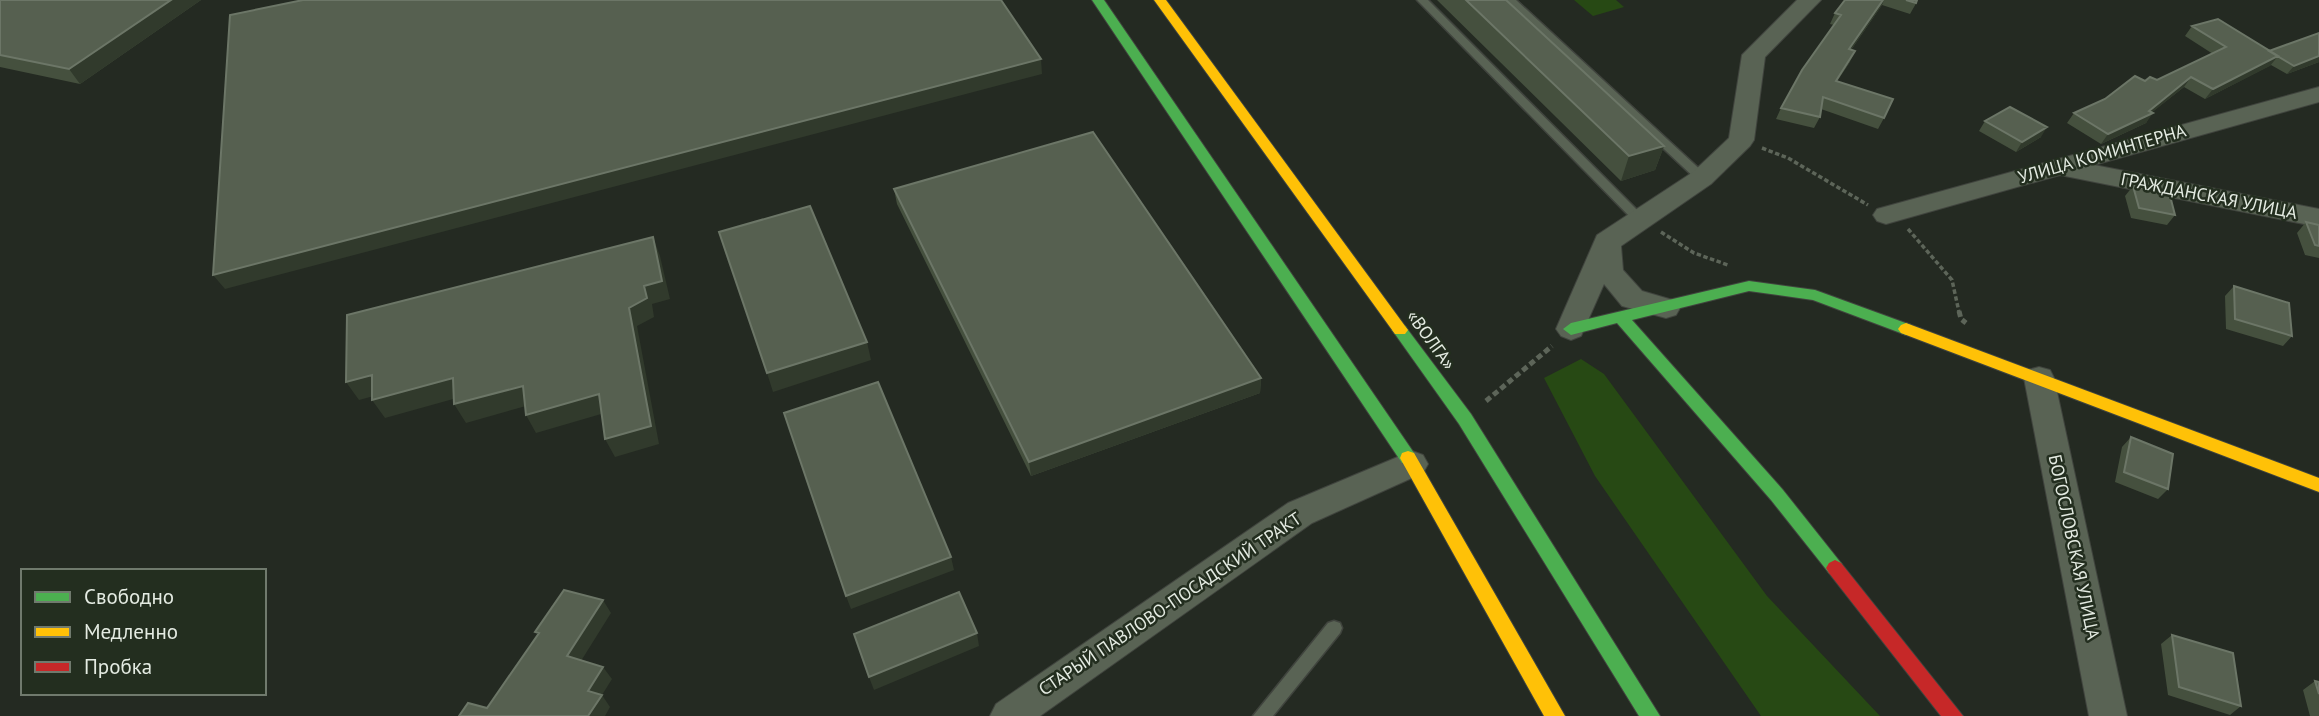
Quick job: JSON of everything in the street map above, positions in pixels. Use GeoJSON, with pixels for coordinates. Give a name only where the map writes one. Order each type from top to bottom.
{"type":"FeatureCollection","features":[{"type":"Feature","properties":{"kind":"main road"},"geometry":{"type":"LineString","coordinates":[[1098,0],[1412,464],[1555,716]]}},
{"type":"Feature","properties":{"kind":"main road","name":"«ВОЛГА»"},"geometry":{"type":"LineString","coordinates":[[1160,0],[1465,419],[1650,716]]}},
{"type":"Feature","properties":{"kind":"main road"},"geometry":{"type":"LineString","coordinates":[[1572,329],[1749,286],[1815,295],[2319,485]]}},
{"type":"Feature","properties":{"kind":"main road"},"geometry":{"type":"LineString","coordinates":[[1621,318],[1777,495],[1953,716]]}},
{"type":"Feature","properties":{"kind":"street"},"geometry":{"type":"LineString","coordinates":[[1572,329],[1607,242],[1702,178],[1741,140],[1754,55],[1810,0]]}},
{"type":"Feature","properties":{"kind":"street","name":"УЛИЦА КОМИНТЕРНА"},"geometry":{"type":"LineString","coordinates":[[1886,215],[2319,94]]}},
{"type":"Feature","properties":{"kind":"street","name":"ГРАЖДАНСКАЯ УЛИЦА"},"geometry":{"type":"LineString","coordinates":[[2057,166],[2319,218]]}},
{"type":"Feature","properties":{"kind":"street"},"geometry":{"type":"LineString","coordinates":[[1607,242],[1609,272],[1632,299],[1666,308]]}},
{"type":"Feature","properties":{"kind":"street","name":"БОГОСЛОВСКАЯ УЛИЦА"},"geometry":{"type":"LineString","coordinates":[[2039,378],[2108,716]]}},
{"type":"Feature","properties":{"kind":"street","name":"СТАРЫЙ ПАВЛОВО-ПОСАДСКИЙ ТРАКТ"},"geometry":{"type":"LineString","coordinates":[[1009,716],[1300,513],[1412,464]]}},
{"type":"Feature","properties":{"kind":"lane"},"geometry":{"type":"LineString","coordinates":[[1422,0],[1640,220]]}},
{"type":"Feature","properties":{"kind":"lane"},"geometry":{"type":"LineString","coordinates":[[1510,0],[1702,178]]}},
{"type":"Feature","properties":{"kind":"lane"},"geometry":{"type":"LineString","coordinates":[[1262,716],[1334,628]]}},
{"type":"Feature","properties":{"kind":"path"},"geometry":{"type":"LineString","coordinates":[[1741,140],[1788,158],[1902,222],[1952,280],[1961,320],[1972,328]]}},
{"type":"Feature","properties":{"kind":"path"},"geometry":{"type":"LineString","coordinates":[[1640,220],[1694,253],[1739,270]]}},
{"type":"Feature","properties":{"kind":"path"},"geometry":{"type":"LineString","coordinates":[[1465,419],[1572,329]]}},
{"type":"Feature","properties":{"kind":"green space"},"geometry":{"type":"Polygon","coordinates":[[[1574,0],[1616,0],[1624,7],[1593,16],[1574,0]]]}},
{"type":"Feature","properties":{"kind":"green space"},"geometry":{"type":"Polygon","coordinates":[[[1581,359],[1604,374],[1767,596],[1880,716],[1761,716],[1595,476],[1544,378],[1581,359]]]}},
{"type":"Feature","properties":{"kind":"building"},"geometry":{"type":"Polygon","coordinates":[[[0,0],[171,0],[69,69],[0,55],[0,0]]]}},
{"type":"Feature","properties":{"kind":"building"},"geometry":{"type":"Polygon","coordinates":[[[303,0],[1001,0],[1041,59],[213,275],[230,15],[303,0]]]}},
{"type":"Feature","properties":{"kind":"building"},"geometry":{"type":"Polygon","coordinates":[[[1466,0],[1506,0],[1664,146],[1629,156],[1466,0]]]}},
{"type":"Feature","properties":{"kind":"building"},"geometry":{"type":"Polygon","coordinates":[[[1845,0],[1883,0],[1849,49],[1855,51],[1836,81],[1893,99],[1884,118],[1823,97],[1820,117],[1781,108],[1802,70],[1841,15],[1835,13],[1845,0]]]}},
{"type":"Feature","properties":{"kind":"building"},"geometry":{"type":"Polygon","coordinates":[[[2218,19],[2278,56],[2213,89],[2191,77],[2149,111],[2153,113],[2108,134],[2074,113],[2105,99],[2135,76],[2145,81],[2150,77],[2157,80],[2226,47],[2192,26],[2218,19]]]}},
{"type":"Feature","properties":{"kind":"building"},"geometry":{"type":"Polygon","coordinates":[[[2319,33],[2319,56],[2294,66],[2269,51],[2319,33]]]}},
{"type":"Feature","properties":{"kind":"building"},"geometry":{"type":"Polygon","coordinates":[[[2010,107],[2047,127],[2022,142],[1985,121],[2010,107]]]}},
{"type":"Feature","properties":{"kind":"building"},"geometry":{"type":"Polygon","coordinates":[[[1093,132],[1261,378],[1029,462],[894,189],[1093,132]]]}},
{"type":"Feature","properties":{"kind":"building"},"geometry":{"type":"Polygon","coordinates":[[[2133,186],[2169,192],[2175,215],[2139,208],[2133,186]]]}},
{"type":"Feature","properties":{"kind":"building"},"geometry":{"type":"Polygon","coordinates":[[[810,206],[867,342],[767,373],[719,232],[810,206]]]}},
{"type":"Feature","properties":{"kind":"building"},"geometry":{"type":"Polygon","coordinates":[[[2306,222],[2319,225],[2319,246],[2315,245],[2306,222]]]}},
{"type":"Feature","properties":{"kind":"building"},"geometry":{"type":"Polygon","coordinates":[[[653,237],[662,281],[644,286],[647,298],[629,308],[651,426],[605,439],[599,394],[526,415],[523,386],[454,404],[453,378],[372,400],[372,375],[346,382],[347,315],[653,237]]]}},
{"type":"Feature","properties":{"kind":"building"},"geometry":{"type":"Polygon","coordinates":[[[2234,286],[2289,303],[2292,336],[2235,319],[2234,286]]]}},
{"type":"Feature","properties":{"kind":"building"},"geometry":{"type":"Polygon","coordinates":[[[878,382],[951,557],[846,596],[784,413],[878,382]]]}},
{"type":"Feature","properties":{"kind":"building"},"geometry":{"type":"Polygon","coordinates":[[[2131,437],[2173,454],[2168,489],[2124,472],[2131,437]]]}},
{"type":"Feature","properties":{"kind":"building"},"geometry":{"type":"Polygon","coordinates":[[[564,590],[603,600],[567,656],[603,667],[588,691],[602,695],[588,716],[459,716],[468,703],[487,708],[539,633],[535,632],[564,590]]]}},
{"type":"Feature","properties":{"kind":"building"},"geometry":{"type":"Polygon","coordinates":[[[959,592],[977,633],[869,677],[854,634],[959,592]]]}},
{"type":"Feature","properties":{"kind":"building"},"geometry":{"type":"Polygon","coordinates":[[[2172,635],[2233,653],[2241,706],[2179,687],[2172,635]]]}},
{"type":"Feature","properties":{"kind":"traffic: fast"},"geometry":{"type":"LineString","coordinates":[[1098,0],[1408,458]]}},
{"type":"Feature","properties":{"kind":"traffic: fast"},"geometry":{"type":"LineString","coordinates":[[1571,329],[1749,286],[1815,295],[1906,329]]}},
{"type":"Feature","properties":{"kind":"traffic: fast"},"geometry":{"type":"LineString","coordinates":[[1621,318],[1777,495],[1835,568]]}},
{"type":"Feature","properties":{"kind":"traffic: fast"},"geometry":{"type":"LineString","coordinates":[[1400,330],[1465,419],[1650,716]]}},
{"type":"Feature","properties":{"kind":"traffic: slow"},"geometry":{"type":"LineString","coordinates":[[1160,0],[1400,330]]}},
{"type":"Feature","properties":{"kind":"traffic: slow"},"geometry":{"type":"LineString","coordinates":[[1906,329],[2319,485]]}},
{"type":"Feature","properties":{"kind":"traffic: slow"},"geometry":{"type":"LineString","coordinates":[[1408,458],[1555,716]]}},
{"type":"Feature","properties":{"kind":"traffic: jam"},"geometry":{"type":"LineString","coordinates":[[1835,568],[1953,716]]}}]}
